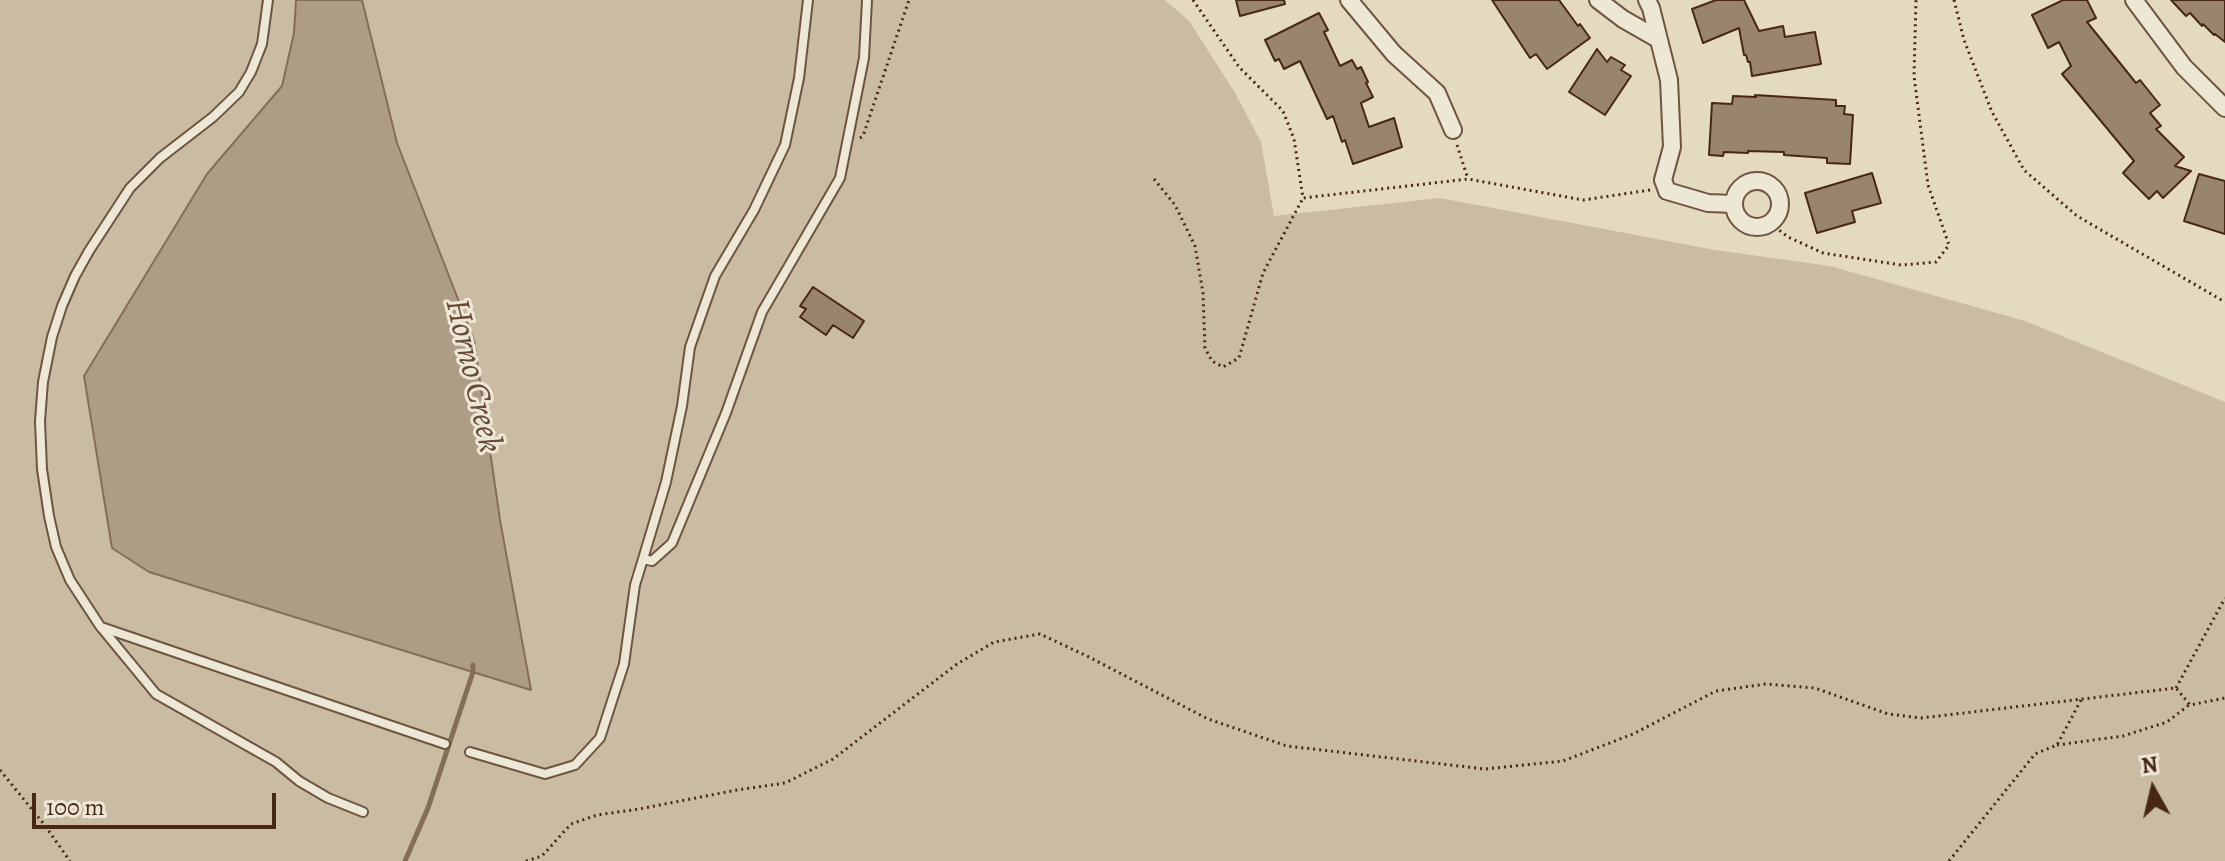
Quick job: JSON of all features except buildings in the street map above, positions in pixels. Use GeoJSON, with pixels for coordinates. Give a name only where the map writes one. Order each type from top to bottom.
{"type":"FeatureCollection","features":[{"type":"Feature","properties":{"kind":"street"},"geometry":{"type":"LineString","coordinates":[[1349,0],[1394,54],[1437,93],[1453,130]]}},
{"type":"Feature","properties":{"kind":"street"},"geometry":{"type":"LineString","coordinates":[[1598,0],[1658,39]]}},
{"type":"Feature","properties":{"kind":"street"},"geometry":{"type":"LineString","coordinates":[[1647,0],[1669,80],[1672,147],[1663,180],[1667,191],[1708,203],[1734,204]]}},
{"type":"Feature","properties":{"kind":"street"},"geometry":{"type":"LineString","coordinates":[[2134,0],[2184,67],[2225,108]]}},
{"type":"Feature","properties":{"kind":"street"},"geometry":{"type":"LineString","coordinates":[[1761,182],[1774,189],[1780,203],[1779,211],[1770,223],[1757,227],[1743,223],[1735,211],[1736,197],[1746,185],[1761,182]]}},
{"type":"Feature","properties":{"kind":"lane"},"geometry":{"type":"LineString","coordinates":[[268,0],[262,44],[239,92],[213,117],[160,158],[130,188],[89,251],[62,306],[43,382],[40,421],[42,469],[56,547],[70,580],[100,626],[156,694],[276,762],[299,781],[328,798],[363,812]]}},
{"type":"Feature","properties":{"kind":"lane"},"geometry":{"type":"LineString","coordinates":[[470,752],[545,774],[575,765],[600,738],[624,664],[635,585],[666,482],[682,406],[690,347],[715,276],[754,210],[785,145],[799,78],[808,0]]}},
{"type":"Feature","properties":{"kind":"lane"},"geometry":{"type":"LineString","coordinates":[[643,559],[652,561],[672,543],[726,413],[762,312],[840,178],[864,58],[867,0]]}},
{"type":"Feature","properties":{"kind":"lane"},"geometry":{"type":"LineString","coordinates":[[100,626],[445,744]]}},
{"type":"Feature","properties":{"kind":"path"},"geometry":{"type":"LineString","coordinates":[[845,151],[863,136],[909,0]]}},
{"type":"Feature","properties":{"kind":"path"},"geometry":{"type":"LineString","coordinates":[[1154,179],[1175,205],[1195,246],[1203,293],[1205,348],[1212,361],[1223,367],[1239,358],[1263,273],[1303,198],[1294,139],[1283,111],[1239,67],[1193,0]]}},
{"type":"Feature","properties":{"kind":"path"},"geometry":{"type":"LineString","coordinates":[[1770,223],[1788,237],[1823,253],[1901,265],[1936,262],[1949,245],[1928,185],[1914,76],[1916,0]]}},
{"type":"Feature","properties":{"kind":"path"},"geometry":{"type":"LineString","coordinates":[[1954,0],[1964,40],[1992,112],[2024,170],[2077,216],[2225,302]]}},
{"type":"Feature","properties":{"kind":"path"},"geometry":{"type":"LineString","coordinates":[[1453,130],[1468,179]]}},
{"type":"Feature","properties":{"kind":"path"},"geometry":{"type":"LineString","coordinates":[[1303,198],[1468,179],[1583,200],[1666,188]]}},
{"type":"Feature","properties":{"kind":"path"},"geometry":{"type":"LineString","coordinates":[[2176,688],[2225,598]]}},
{"type":"Feature","properties":{"kind":"path"},"geometry":{"type":"LineString","coordinates":[[526,861],[542,856],[571,824],[597,815],[785,783],[833,759],[957,664],[994,642],[1040,634],[1208,719],[1287,746],[1485,769],[1563,761],[1633,734],[1716,691],[1766,684],[1815,688],[1888,714],[1921,718],[2176,688]]}},
{"type":"Feature","properties":{"kind":"path"},"geometry":{"type":"LineString","coordinates":[[2176,688],[2190,705]]}},
{"type":"Feature","properties":{"kind":"path"},"geometry":{"type":"LineString","coordinates":[[2057,745],[2081,698]]}},
{"type":"Feature","properties":{"kind":"path"},"geometry":{"type":"LineString","coordinates":[[1949,861],[2035,754],[2057,745],[2123,736],[2167,722],[2190,705],[2225,698]]}},
{"type":"Feature","properties":{"kind":"path"},"geometry":{"type":"LineString","coordinates":[[0,770],[70,861]]}},
{"type":"Feature","properties":{"kind":"shaded area"},"geometry":{"type":"Polygon","coordinates":[[[0,0],[1165,0],[1189,21],[1234,91],[1261,142],[1274,216],[1440,198],[1715,250],[1830,266],[2025,321],[2225,402],[2225,861],[0,861],[0,0]]]}},
{"type":"Feature","properties":{"kind":"water"},"geometry":{"type":"Polygon","coordinates":[[[296,0],[362,0],[397,143],[474,340],[500,520],[531,690],[149,572],[112,548],[84,376],[207,174],[282,86],[294,33],[296,0]]]}},
{"type":"Feature","properties":{"kind":"waterway","name":"Horno Creek"},"geometry":{"type":"LineString","coordinates":[[405,861],[428,808],[473,665]]}}]}
